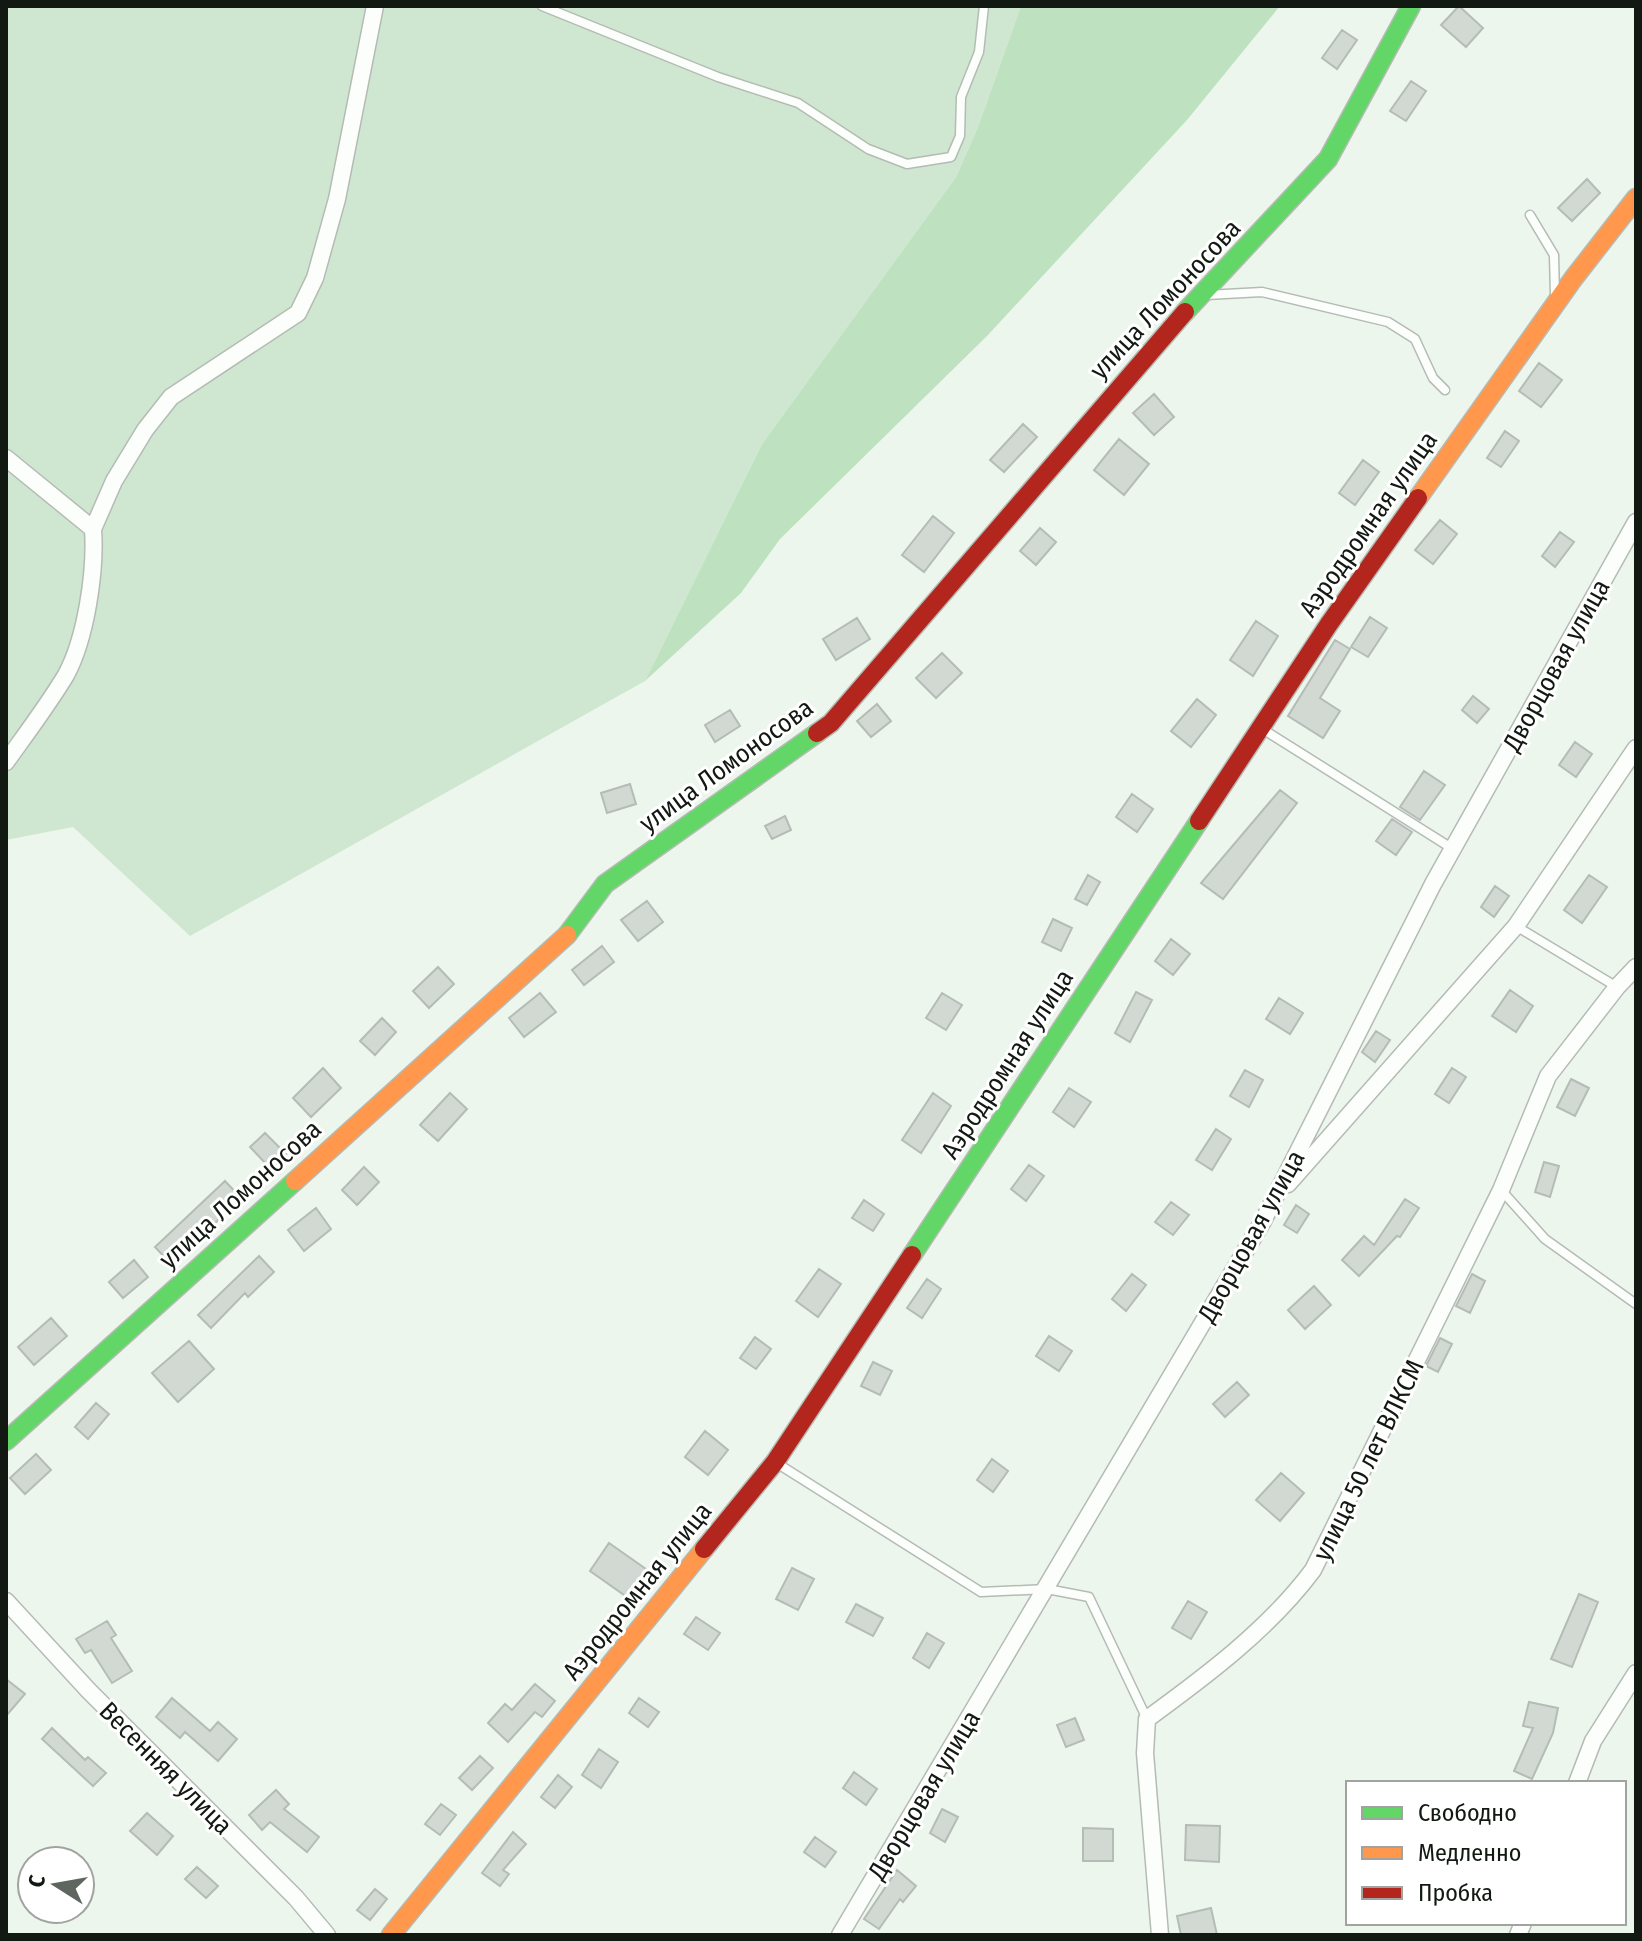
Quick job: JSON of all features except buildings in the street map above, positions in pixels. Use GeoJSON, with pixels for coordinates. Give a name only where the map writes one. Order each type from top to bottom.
{"type":"FeatureCollection","features":[{"type":"Feature","properties":{"kind":"street"},"geometry":{"type":"LineString","coordinates":[[6,762],[67,672],[88,604],[95,559],[93,529],[114,481],[145,430],[171,397],[298,313],[315,278],[337,199],[375,6]]}},
{"type":"Feature","properties":{"kind":"street","name":"улица Ломоносова"},"geometry":{"type":"LineString","coordinates":[[6,1441],[568,934],[605,884],[831,723],[1198,296],[1265,229],[1328,159],[1411,6]]}},
{"type":"Feature","properties":{"kind":"street","name":"Аэродромная улица"},"geometry":{"type":"LineString","coordinates":[[391,1935],[775,1462],[1329,624],[1555,305],[1636,198]]}},
{"type":"Feature","properties":{"kind":"street"},"geometry":{"type":"LineString","coordinates":[[6,458],[93,529]]}},
{"type":"Feature","properties":{"kind":"street","name":"Дворцовая улица"},"geometry":{"type":"LineString","coordinates":[[840,1935],[1047,1589],[1272,1203],[1453,849],[1636,522]]}},
{"type":"Feature","properties":{"kind":"street"},"geometry":{"type":"LineString","coordinates":[[1272,1203],[1516,926],[1636,748]]}},
{"type":"Feature","properties":{"kind":"street","name":"улица 50 лет ВЛКСМ"},"geometry":{"type":"LineString","coordinates":[[1147,1719],[1194,1685],[1291,1600],[1313,1570],[1501,1190],[1548,1076],[1636,967]]}},
{"type":"Feature","properties":{"kind":"street","name":"Весенняя улица"},"geometry":{"type":"LineString","coordinates":[[6,1601],[89,1691],[296,1898],[327,1935]]}},
{"type":"Feature","properties":{"kind":"street"},"geometry":{"type":"LineString","coordinates":[[1578,1781],[1593,1741],[1636,1673]]}},
{"type":"Feature","properties":{"kind":"street"},"geometry":{"type":"LineString","coordinates":[[1147,1719],[1145,1753],[1160,1935]]}},
{"type":"Feature","properties":{"kind":"lane"},"geometry":{"type":"LineString","coordinates":[[542,6],[718,77],[798,103],[868,149],[907,164],[951,157],[960,136],[961,97],[979,52],[984,6]]}},
{"type":"Feature","properties":{"kind":"lane"},"geometry":{"type":"LineString","coordinates":[[1530,215],[1554,255],[1555,305]]}},
{"type":"Feature","properties":{"kind":"lane"},"geometry":{"type":"LineString","coordinates":[[1198,296],[1262,292],[1388,322],[1415,339],[1433,378],[1445,390]]}},
{"type":"Feature","properties":{"kind":"lane"},"geometry":{"type":"LineString","coordinates":[[1261,727],[1453,849]]}},
{"type":"Feature","properties":{"kind":"lane"},"geometry":{"type":"LineString","coordinates":[[1516,926],[1617,987]]}},
{"type":"Feature","properties":{"kind":"lane"},"geometry":{"type":"LineString","coordinates":[[1501,1190],[1545,1239],[1636,1304]]}},
{"type":"Feature","properties":{"kind":"lane"},"geometry":{"type":"LineString","coordinates":[[775,1462],[981,1592],[1047,1589],[1089,1597],[1147,1719]]}},
{"type":"Feature","properties":{"kind":"green space"},"geometry":{"type":"Polygon","coordinates":[[[6,6],[1021,6],[978,127],[956,177],[762,444],[645,681],[190,936],[73,827],[6,840],[6,6]]]}},
{"type":"Feature","properties":{"kind":"green space"},"geometry":{"type":"Polygon","coordinates":[[[1021,6],[1280,6],[1187,120],[987,336],[780,539],[741,593],[645,681],[762,444],[956,177],[978,127],[1021,6]]]}},
{"type":"Feature","properties":{"kind":"traffic: fast"},"geometry":{"type":"LineString","coordinates":[[1185,312],[1328,159],[1411,6]]}},
{"type":"Feature","properties":{"kind":"traffic: fast"},"geometry":{"type":"LineString","coordinates":[[567,935],[605,884],[817,733]]}},
{"type":"Feature","properties":{"kind":"traffic: fast"},"geometry":{"type":"LineString","coordinates":[[912,1255],[1199,821]]}},
{"type":"Feature","properties":{"kind":"traffic: fast"},"geometry":{"type":"LineString","coordinates":[[6,1441],[295,1181]]}},
{"type":"Feature","properties":{"kind":"traffic: slow"},"geometry":{"type":"LineString","coordinates":[[1418,498],[1573,279],[1636,198]]}},
{"type":"Feature","properties":{"kind":"traffic: slow"},"geometry":{"type":"LineString","coordinates":[[295,1181],[567,935]]}},
{"type":"Feature","properties":{"kind":"traffic: slow"},"geometry":{"type":"LineString","coordinates":[[391,1935],[704,1549]]}},
{"type":"Feature","properties":{"kind":"traffic: jam"},"geometry":{"type":"LineString","coordinates":[[817,733],[831,723],[1185,312]]}},
{"type":"Feature","properties":{"kind":"traffic: jam"},"geometry":{"type":"LineString","coordinates":[[1199,821],[1329,624],[1418,498]]}},
{"type":"Feature","properties":{"kind":"traffic: jam"},"geometry":{"type":"LineString","coordinates":[[704,1549],[775,1462],[912,1255]]}}]}
